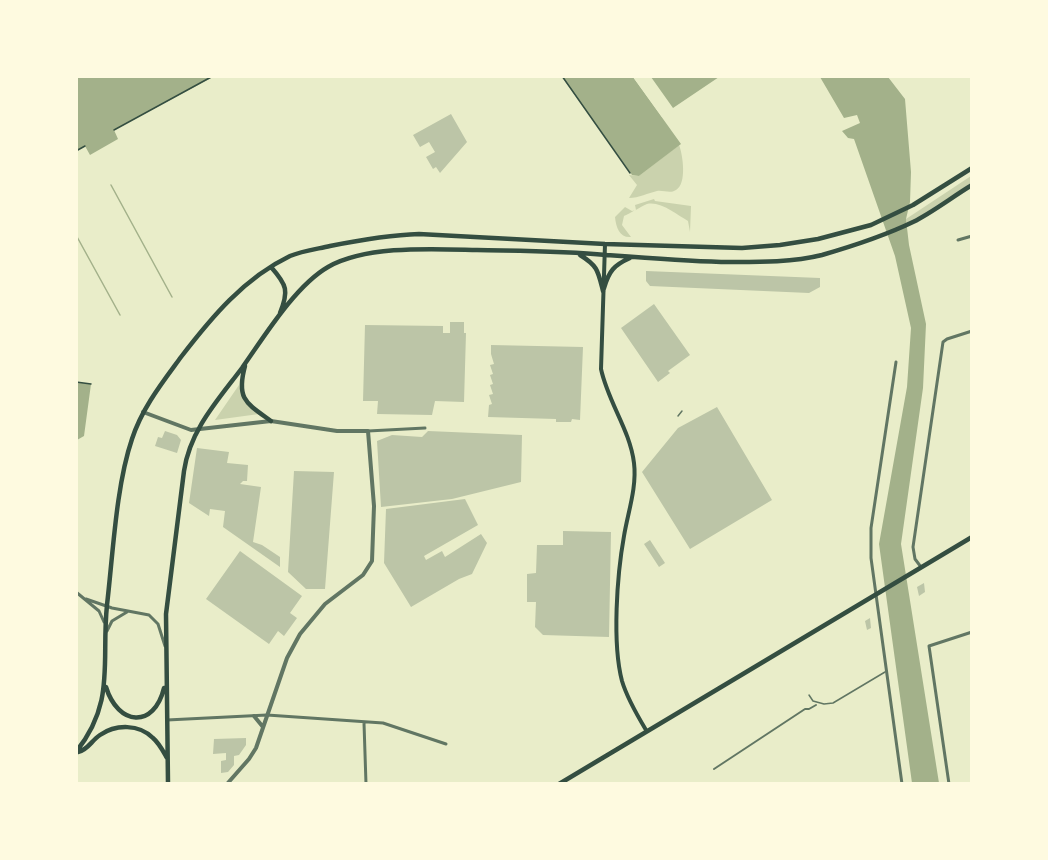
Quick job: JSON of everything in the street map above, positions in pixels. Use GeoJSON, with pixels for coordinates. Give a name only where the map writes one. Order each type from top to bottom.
{"type":"FeatureCollection","features":[{"type":"Feature","properties":{"kind":"main road"},"geometry":{"type":"LineString","coordinates":[[76,752],[95,723],[106,685],[107,606],[123,477],[131,440],[143,412],[160,385],[210,321],[244,288],[271,267],[297,254],[373,237],[395,235],[420,234],[605,244],[742,248],[819,239],[870,225],[913,205],[972,168]]}},
{"type":"Feature","properties":{"kind":"main road"},"geometry":{"type":"LineString","coordinates":[[168,783],[165,646],[168,592],[188,451],[197,430],[294,297],[328,267],[368,252],[457,250],[745,262],[780,261],[822,255],[878,237],[915,221],[972,185]]}},
{"type":"Feature","properties":{"kind":"main road"},"geometry":{"type":"LineString","coordinates":[[605,244],[601,369],[606,388],[628,439],[634,464],[634,484],[618,572],[618,661],[625,688],[646,730]]}},
{"type":"Feature","properties":{"kind":"main road"},"geometry":{"type":"LineString","coordinates":[[578,254],[593,263],[598,270],[603,291]]}},
{"type":"Feature","properties":{"kind":"main road"},"geometry":{"type":"LineString","coordinates":[[603,291],[613,266],[631,258]]}},
{"type":"Feature","properties":{"kind":"main road"},"geometry":{"type":"LineString","coordinates":[[271,267],[286,290],[285,301],[277,321]]}},
{"type":"Feature","properties":{"kind":"main road"},"geometry":{"type":"LineString","coordinates":[[247,361],[242,380],[243,397],[252,408],[271,421]]}},
{"type":"Feature","properties":{"kind":"main road"},"geometry":{"type":"LineString","coordinates":[[559,783],[972,537]]}},
{"type":"Feature","properties":{"kind":"main road"},"geometry":{"type":"LineString","coordinates":[[106,685],[110,698],[123,714],[138,717],[154,710],[161,698],[165,680]]}},
{"type":"Feature","properties":{"kind":"main road"},"geometry":{"type":"LineString","coordinates":[[118,727],[123,714]]}},
{"type":"Feature","properties":{"kind":"main road"},"geometry":{"type":"LineString","coordinates":[[76,752],[84,751],[104,732],[118,727],[136,728],[157,741],[168,760]]}},
{"type":"Feature","properties":{"kind":"street"},"geometry":{"type":"LineString","coordinates":[[958,240],[972,236]]}},
{"type":"Feature","properties":{"kind":"street"},"geometry":{"type":"LineString","coordinates":[[921,567],[915,559],[913,547],[943,342],[972,331]]}},
{"type":"Feature","properties":{"kind":"street"},"geometry":{"type":"LineString","coordinates":[[896,362],[871,528],[871,558],[902,783]]}},
{"type":"Feature","properties":{"kind":"street"},"geometry":{"type":"LineString","coordinates":[[143,412],[191,430],[271,421],[337,431],[404,431],[425,428]]}},
{"type":"Feature","properties":{"kind":"street"},"geometry":{"type":"LineString","coordinates":[[227,783],[253,753],[287,658],[305,627],[325,604],[363,575],[372,561],[374,506],[368,431]]}},
{"type":"Feature","properties":{"kind":"street"},"geometry":{"type":"LineString","coordinates":[[76,592],[101,614],[106,626]]}},
{"type":"Feature","properties":{"kind":"street"},"geometry":{"type":"LineString","coordinates":[[86,599],[148,615],[156,620],[160,627],[165,646]]}},
{"type":"Feature","properties":{"kind":"street"},"geometry":{"type":"LineString","coordinates":[[106,638],[112,621],[129,611]]}},
{"type":"Feature","properties":{"kind":"street"},"geometry":{"type":"LineString","coordinates":[[949,783],[929,646],[972,632]]}},
{"type":"Feature","properties":{"kind":"street"},"geometry":{"type":"LineString","coordinates":[[714,769],[805,709],[816,705]]}},
{"type":"Feature","properties":{"kind":"street"},"geometry":{"type":"LineString","coordinates":[[167,720],[267,715],[386,723],[446,744]]}},
{"type":"Feature","properties":{"kind":"street"},"geometry":{"type":"LineString","coordinates":[[254,716],[263,727]]}},
{"type":"Feature","properties":{"kind":"street"},"geometry":{"type":"LineString","coordinates":[[364,723],[366,783]]}},
{"type":"Feature","properties":{"kind":"lane"},"geometry":{"type":"LineString","coordinates":[[678,416],[682,411]]}},
{"type":"Feature","properties":{"kind":"lane"},"geometry":{"type":"LineString","coordinates":[[809,695],[813,701],[824,704],[833,703],[885,672]]}},
{"type":"Feature","properties":{"kind":"path"},"geometry":{"type":"LineString","coordinates":[[114,130],[213,76]]}},
{"type":"Feature","properties":{"kind":"path"},"geometry":{"type":"LineString","coordinates":[[562,76],[630,174]]}},
{"type":"Feature","properties":{"kind":"path"},"geometry":{"type":"LineString","coordinates":[[76,151],[85,146]]}},
{"type":"Feature","properties":{"kind":"path"},"geometry":{"type":"LineString","coordinates":[[76,382],[91,384]]}},
{"type":"Feature","properties":{"kind":"shaded area"},"geometry":{"type":"Polygon","coordinates":[[[77,77],[213,77],[114,130],[118,139],[90,155],[85,146],[77,151],[77,77]]]}},
{"type":"Feature","properties":{"kind":"shaded area"},"geometry":{"type":"Polygon","coordinates":[[[562,77],[633,77],[681,144],[639,176],[632,175],[562,77]]]}},
{"type":"Feature","properties":{"kind":"shaded area"},"geometry":{"type":"Polygon","coordinates":[[[651,77],[719,77],[673,108],[651,77]]]}},
{"type":"Feature","properties":{"kind":"shaded area"},"geometry":{"type":"Polygon","coordinates":[[[820,77],[888,77],[905,99],[911,172],[910,202],[906,219],[909,245],[926,324],[923,388],[901,544],[939,783],[912,783],[879,544],[907,387],[911,328],[895,256],[854,139],[848,138],[842,131],[860,123],[857,115],[844,118],[820,77]]]}},
{"type":"Feature","properties":{"kind":"shaded area"},"geometry":{"type":"Polygon","coordinates":[[[679,145],[683,176],[679,187],[671,192],[657,191],[629,198],[637,185],[629,175],[639,176],[679,145]]]}},
{"type":"Feature","properties":{"kind":"shaded area"},"geometry":{"type":"Polygon","coordinates":[[[971,176],[971,183],[907,225],[906,219],[971,176]]]}},
{"type":"Feature","properties":{"kind":"shaded area"},"geometry":{"type":"Polygon","coordinates":[[[654,199],[691,206],[690,232],[688,221],[663,206],[647,204],[636,210],[635,205],[654,199]]]}},
{"type":"Feature","properties":{"kind":"shaded area"},"geometry":{"type":"Polygon","coordinates":[[[625,207],[632,211],[635,210],[624,216],[622,225],[631,237],[624,236],[618,228],[615,217],[625,207]]]}},
{"type":"Feature","properties":{"kind":"shaded area"},"geometry":{"type":"Polygon","coordinates":[[[76,382],[91,384],[84,436],[77,440],[76,382]]]}},
{"type":"Feature","properties":{"kind":"shaded area"},"geometry":{"type":"Polygon","coordinates":[[[239,385],[245,403],[259,414],[215,420],[239,385]]]}},
{"type":"Feature","properties":{"kind":"pier"},"geometry":{"type":"Polygon","coordinates":[[[637,76],[664,115],[662,117],[633,77],[637,76]]]}},
{"type":"Feature","properties":{"kind":"building"},"geometry":{"type":"Polygon","coordinates":[[[451,114],[467,142],[440,173],[436,167],[433,169],[426,157],[435,152],[429,142],[420,147],[413,135],[451,114]]]}},
{"type":"Feature","properties":{"kind":"building"},"geometry":{"type":"Polygon","coordinates":[[[646,271],[820,278],[820,287],[809,293],[650,286],[646,281],[646,271]]]}},
{"type":"Feature","properties":{"kind":"building"},"geometry":{"type":"Polygon","coordinates":[[[654,304],[690,355],[668,371],[670,373],[658,382],[621,328],[654,304]]]}},
{"type":"Feature","properties":{"kind":"building"},"geometry":{"type":"Polygon","coordinates":[[[450,322],[464,322],[464,333],[466,333],[464,402],[435,401],[432,415],[377,414],[378,401],[363,401],[365,325],[443,326],[443,333],[450,333],[450,322]]]}},
{"type":"Feature","properties":{"kind":"building"},"geometry":{"type":"Polygon","coordinates":[[[491,345],[583,347],[580,420],[556,422],[556,419],[488,417],[489,405],[492,404],[489,395],[493,394],[490,385],[493,384],[490,375],[493,374],[490,365],[494,364],[491,345]]]}},
{"type":"Feature","properties":{"kind":"building"},"geometry":{"type":"Polygon","coordinates":[[[717,407],[772,500],[690,549],[642,472],[678,428],[717,407]]]}},
{"type":"Feature","properties":{"kind":"building"},"geometry":{"type":"Polygon","coordinates":[[[165,431],[177,435],[181,440],[177,453],[155,446],[158,437],[162,438],[165,431]]]}},
{"type":"Feature","properties":{"kind":"building"},"geometry":{"type":"Polygon","coordinates":[[[428,431],[522,435],[521,482],[452,499],[381,507],[377,441],[392,435],[422,437],[428,431]]]}},
{"type":"Feature","properties":{"kind":"building"},"geometry":{"type":"Polygon","coordinates":[[[197,448],[229,452],[227,463],[248,465],[247,481],[240,484],[261,487],[253,542],[280,557],[280,567],[223,527],[225,511],[210,509],[209,516],[189,503],[197,448]]]}},
{"type":"Feature","properties":{"kind":"building"},"geometry":{"type":"Polygon","coordinates":[[[294,471],[334,472],[325,589],[306,589],[288,572],[294,471]]]}},
{"type":"Feature","properties":{"kind":"building"},"geometry":{"type":"Polygon","coordinates":[[[465,499],[478,525],[424,556],[426,560],[442,551],[445,557],[481,534],[487,543],[472,574],[411,607],[384,563],[386,509],[465,499]]]}},
{"type":"Feature","properties":{"kind":"building"},"geometry":{"type":"Polygon","coordinates":[[[563,531],[611,532],[609,637],[543,635],[535,627],[536,602],[527,602],[527,574],[536,573],[537,545],[563,545],[563,531]]]}},
{"type":"Feature","properties":{"kind":"building"},"geometry":{"type":"Polygon","coordinates":[[[650,540],[665,563],[659,567],[644,544],[650,540]]]}},
{"type":"Feature","properties":{"kind":"building"},"geometry":{"type":"Polygon","coordinates":[[[240,551],[302,596],[290,613],[297,618],[284,636],[278,631],[269,644],[206,599],[240,551]]]}},
{"type":"Feature","properties":{"kind":"building"},"geometry":{"type":"Polygon","coordinates":[[[924,583],[925,592],[919,596],[917,587],[924,583]]]}},
{"type":"Feature","properties":{"kind":"building"},"geometry":{"type":"Polygon","coordinates":[[[870,618],[871,628],[867,630],[865,621],[870,618]]]}},
{"type":"Feature","properties":{"kind":"building"},"geometry":{"type":"Polygon","coordinates":[[[246,738],[246,745],[239,755],[234,756],[234,765],[228,772],[221,773],[221,761],[226,760],[226,753],[213,754],[214,739],[246,738]]]}},
{"type":"Feature","properties":{"kind":"waterway"},"geometry":{"type":"LineString","coordinates":[[111,185],[172,297]]}},
{"type":"Feature","properties":{"kind":"waterway"},"geometry":{"type":"LineString","coordinates":[[76,235],[120,315]]}}]}
